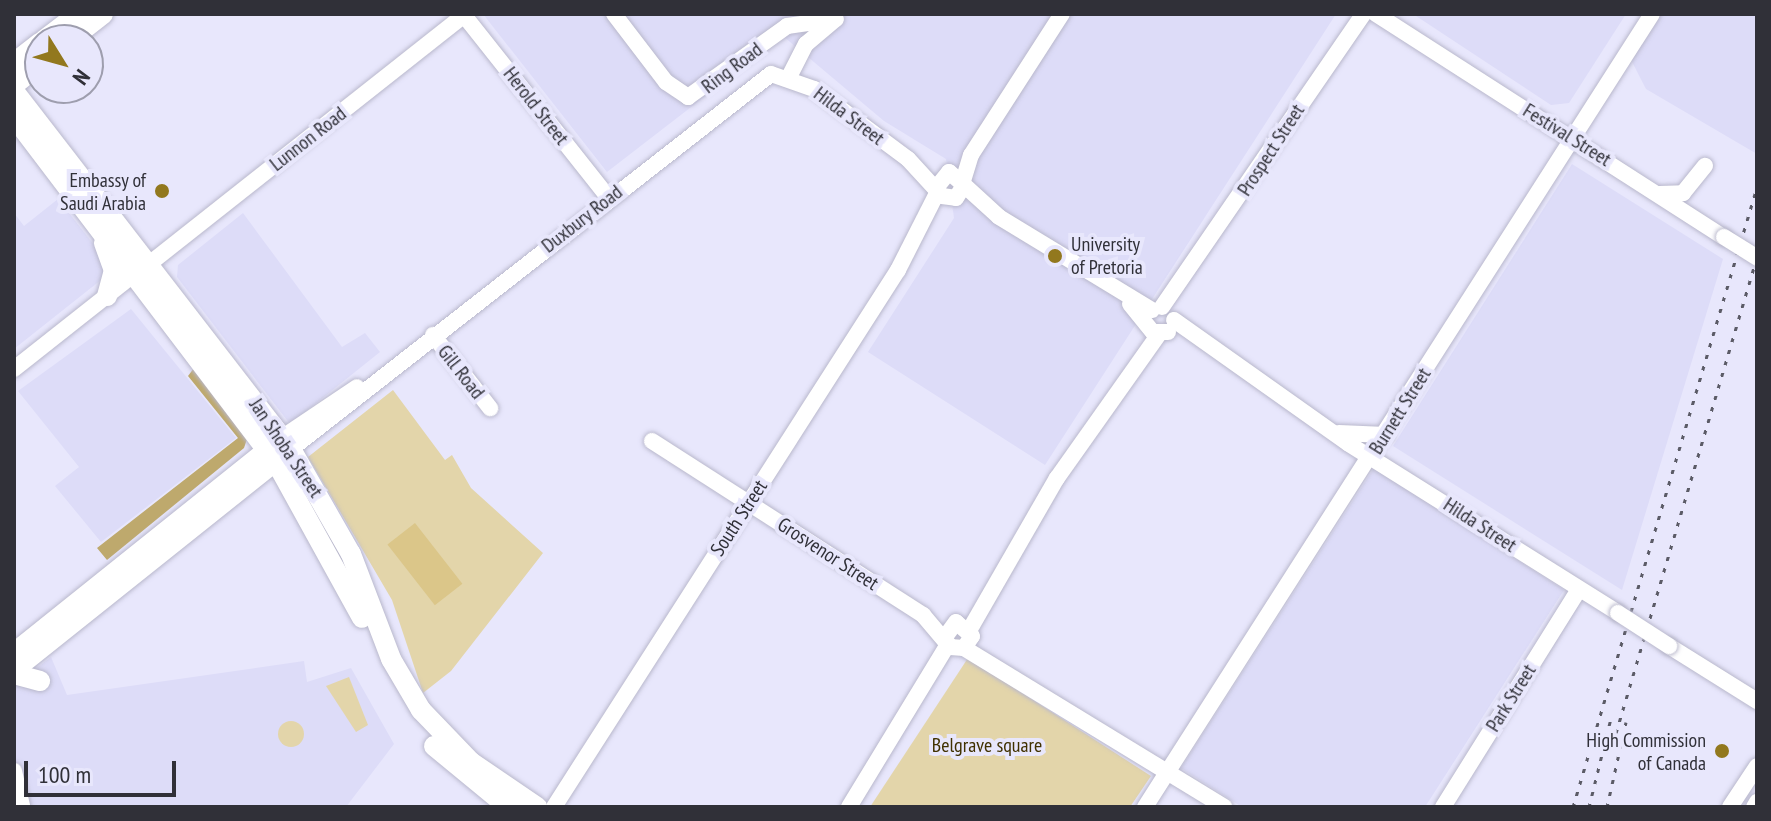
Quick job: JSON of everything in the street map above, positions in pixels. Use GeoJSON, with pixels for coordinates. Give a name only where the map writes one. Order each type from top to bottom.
{"type":"FeatureCollection","features":[{"type":"Feature","properties":{"kind":"main road","name":"Jan Shoba Street"},"geometry":{"type":"LineString","coordinates":[[14,88],[279,450],[351,554],[391,659],[421,710],[471,762],[537,807]]}},
{"type":"Feature","properties":{"kind":"main road","name":"Jan Shoba Street"},"geometry":{"type":"LineString","coordinates":[[14,117],[94,218],[143,268]]}},
{"type":"Feature","properties":{"kind":"main road"},"geometry":{"type":"LineString","coordinates":[[94,218],[114,265],[107,296],[131,289],[172,318]]}},
{"type":"Feature","properties":{"kind":"main road"},"geometry":{"type":"LineString","coordinates":[[143,268],[172,318]]}},
{"type":"Feature","properties":{"kind":"main road","name":"Jan Shoba Street"},"geometry":{"type":"LineString","coordinates":[[172,318],[279,450],[419,728],[468,779],[508,807]]}},
{"type":"Feature","properties":{"kind":"main road","name":"Duxbury Road"},"geometry":{"type":"LineString","coordinates":[[20,656],[247,484],[279,450]]}},
{"type":"Feature","properties":{"kind":"main road","name":"Duxbury Road"},"geometry":{"type":"LineString","coordinates":[[14,672],[20,656],[63,614],[279,450]]}},
{"type":"Feature","properties":{"kind":"main road"},"geometry":{"type":"LineString","coordinates":[[247,484],[276,486],[313,520]]}},
{"type":"Feature","properties":{"kind":"main road"},"geometry":{"type":"LineString","coordinates":[[14,672],[40,681]]}},
{"type":"Feature","properties":{"kind":"street","name":"Herold Street"},"geometry":{"type":"LineString","coordinates":[[465,14],[609,198]]}},
{"type":"Feature","properties":{"kind":"street","name":"Lunnon Road"},"geometry":{"type":"LineString","coordinates":[[14,369],[465,14]]}},
{"type":"Feature","properties":{"kind":"street","name":"Ring Road"},"geometry":{"type":"LineString","coordinates":[[614,14],[666,82],[688,97],[787,26],[840,16]]}},
{"type":"Feature","properties":{"kind":"street","name":"South Street"},"geometry":{"type":"LineString","coordinates":[[554,807],[1062,14]]}},
{"type":"Feature","properties":{"kind":"street","name":"Prospect Street"},"geometry":{"type":"LineString","coordinates":[[849,807],[1160,321],[1363,14]]}},
{"type":"Feature","properties":{"kind":"street","name":"Festival Street"},"geometry":{"type":"LineString","coordinates":[[1376,14],[1757,258]]}},
{"type":"Feature","properties":{"kind":"street","name":"Burnett Street"},"geometry":{"type":"LineString","coordinates":[[1145,807],[1386,435],[1652,14]]}},
{"type":"Feature","properties":{"kind":"street","name":"Ring Road"},"geometry":{"type":"LineString","coordinates":[[790,75],[806,44],[840,16]]}},
{"type":"Feature","properties":{"kind":"street","name":"Duxbury Road"},"geometry":{"type":"LineString","coordinates":[[279,450],[379,378],[755,83],[790,75]]}},
{"type":"Feature","properties":{"kind":"street","name":"Hilda Street"},"geometry":{"type":"LineString","coordinates":[[790,75],[908,159],[1757,701]]}},
{"type":"Feature","properties":{"kind":"street"},"geometry":{"type":"LineString","coordinates":[[1511,236],[1568,163],[1597,154],[1589,135],[1595,104]]}},
{"type":"Feature","properties":{"kind":"street"},"geometry":{"type":"LineString","coordinates":[[1658,194],[1683,193],[1705,166]]}},
{"type":"Feature","properties":{"kind":"street","name":"Gill Road"},"geometry":{"type":"LineString","coordinates":[[433,335],[490,408]]}},
{"type":"Feature","properties":{"kind":"street"},"geometry":{"type":"LineString","coordinates":[[1338,433],[1386,435]]}},
{"type":"Feature","properties":{"kind":"street","name":"Grosvenor Street"},"geometry":{"type":"LineString","coordinates":[[652,441],[1224,807]]}},
{"type":"Feature","properties":{"kind":"street","name":"Park Street"},"geometry":{"type":"LineString","coordinates":[[1443,807],[1579,589]]}},
{"type":"Feature","properties":{"kind":"street"},"geometry":{"type":"LineString","coordinates":[[1730,807],[1757,766]]}},
{"type":"Feature","properties":{"kind":"street"},"geometry":{"type":"LineString","coordinates":[[14,771],[22,807]]}},
{"type":"Feature","properties":{"kind":"shaded area","name":"University of Pretoria"},"geometry":{"type":"Polygon","coordinates":[[[483,14],[1336,14],[1045,465],[868,352],[954,218],[946,159],[884,121],[783,36],[607,172],[483,14]]]}},
{"type":"Feature","properties":{"kind":"shaded area"},"geometry":{"type":"Polygon","coordinates":[[[1413,14],[1626,14],[1569,103],[1551,105],[1413,14]]]}},
{"type":"Feature","properties":{"kind":"shaded area"},"geometry":{"type":"Polygon","coordinates":[[[1658,14],[1757,14],[1757,154],[1646,89],[1630,58],[1658,14]]]}},
{"type":"Feature","properties":{"kind":"shaded area"},"geometry":{"type":"Polygon","coordinates":[[[1572,164],[1723,259],[1622,590],[1393,446],[1572,164]]]}},
{"type":"Feature","properties":{"kind":"shaded area"},"geometry":{"type":"Polygon","coordinates":[[[58,199],[109,264],[106,276],[14,349],[14,213],[24,226],[58,199]]]}},
{"type":"Feature","properties":{"kind":"shaded area"},"geometry":{"type":"Polygon","coordinates":[[[243,213],[342,347],[365,333],[380,352],[290,424],[177,277],[178,265],[243,213]]]}},
{"type":"Feature","properties":{"kind":"shaded area"},"geometry":{"type":"Polygon","coordinates":[[[131,309],[236,438],[101,542],[55,486],[79,467],[18,391],[131,309]]]}},
{"type":"Feature","properties":{"kind":"shaded area"},"geometry":{"type":"Polygon","coordinates":[[[194,368],[248,436],[244,448],[107,560],[97,548],[238,438],[188,376],[194,368]]]}},
{"type":"Feature","properties":{"kind":"shaded area"},"geometry":{"type":"Polygon","coordinates":[[[1374,468],[1564,590],[1425,807],[1242,807],[1181,768],[1374,468]]]}},
{"type":"Feature","properties":{"kind":"shaded area"},"geometry":{"type":"Polygon","coordinates":[[[415,523],[462,584],[435,605],[387,545],[415,523]]]}},
{"type":"Feature","properties":{"kind":"shaded area"},"geometry":{"type":"Polygon","coordinates":[[[51,657],[67,695],[304,661],[307,682],[351,668],[394,744],[346,807],[14,807],[14,686],[51,657]]]}},
{"type":"Feature","properties":{"kind":"green space"},"geometry":{"type":"Polygon","coordinates":[[[393,390],[445,460],[452,455],[471,488],[543,553],[451,671],[423,693],[392,600],[308,457],[393,390]]]}},
{"type":"Feature","properties":{"kind":"green space","name":"Belgrave square"},"geometry":{"type":"Polygon","coordinates":[[[968,658],[1151,776],[1130,807],[870,807],[968,658]]]}},
{"type":"Feature","properties":{"kind":"green space"},"geometry":{"type":"Polygon","coordinates":[[[349,677],[368,725],[356,732],[326,686],[349,677]]]}},
{"type":"Feature","properties":{"kind":"green space"},"geometry":{"type":"Polygon","coordinates":[[[291,721],[300,725],[304,734],[300,743],[291,747],[282,743],[278,734],[282,725],[291,721]]]}},
{"type":"Feature","properties":{"kind":"railway"},"geometry":{"type":"LineString","coordinates":[[1573,807],[1757,187]]}},
{"type":"Feature","properties":{"kind":"railway"},"geometry":{"type":"LineString","coordinates":[[1616,733],[1757,256]]}},
{"type":"Feature","properties":{"kind":"railway"},"geometry":{"type":"LineString","coordinates":[[1589,807],[1611,718]]}},
{"type":"Feature","properties":{"kind":"railway"},"geometry":{"type":"LineString","coordinates":[[1607,807],[1626,722]]}},
{"type":"Feature","properties":{"kind":"place","name":"Embassy of Saudi Arabia"},"geometry":{"type":"Point","coordinates":[162,191]}},
{"type":"Feature","properties":{"kind":"place","name":"University of Pretoria"},"geometry":{"type":"Point","coordinates":[1055,256]}},
{"type":"Feature","properties":{"kind":"place","name":"High Commission of Canada"},"geometry":{"type":"Point","coordinates":[1722,751]}}]}
